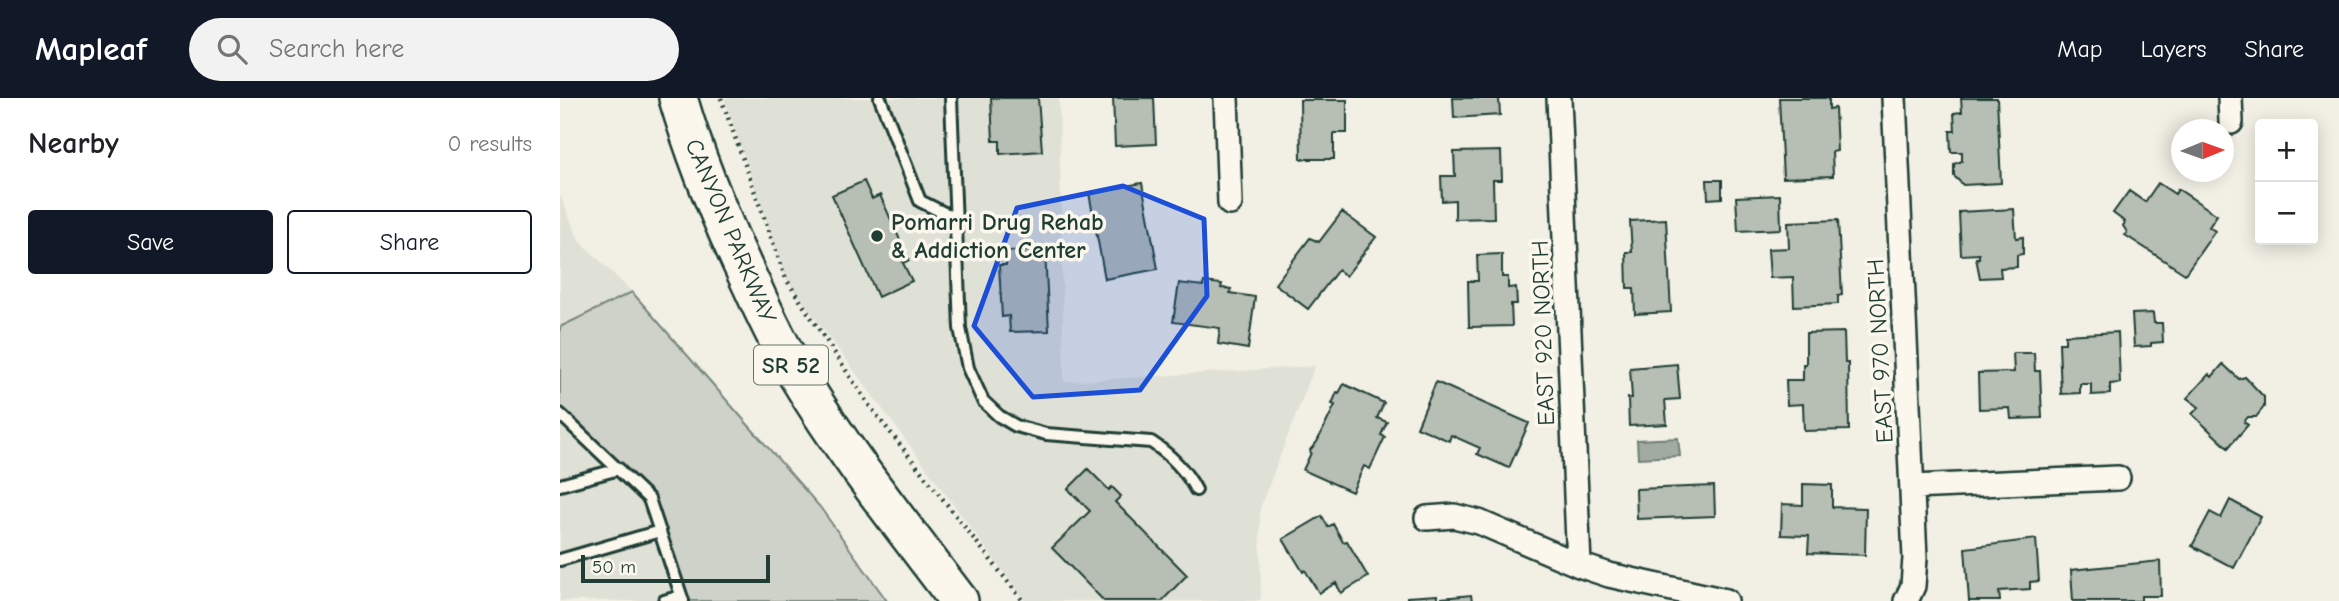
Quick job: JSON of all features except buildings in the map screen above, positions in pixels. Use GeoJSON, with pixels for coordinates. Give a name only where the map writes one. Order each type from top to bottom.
{"type":"FeatureCollection","features":[{"type":"Feature","properties":{"kind":"highway","name":"CANYON PARKWAY"},"geometry":{"type":"LineString","coordinates":[[678,98],[731,241],[792,366],[850,454],[959,601]]}},
{"type":"Feature","properties":{"kind":"street"},"geometry":{"type":"LineString","coordinates":[[1226,98],[1230,202]]}},
{"type":"Feature","properties":{"kind":"street","name":"EAST 920 NORTH"},"geometry":{"type":"LineString","coordinates":[[1559,98],[1580,565]]}},
{"type":"Feature","properties":{"kind":"street","name":"EAST 970 NORTH"},"geometry":{"type":"LineString","coordinates":[[1894,98],[1913,487],[1913,586],[1906,601]]}},
{"type":"Feature","properties":{"kind":"street"},"geometry":{"type":"LineString","coordinates":[[2230,98],[2231,119]]}},
{"type":"Feature","properties":{"kind":"street"},"geometry":{"type":"LineString","coordinates":[[1913,487],[2118,478]]}},
{"type":"Feature","properties":{"kind":"street"},"geometry":{"type":"LineString","coordinates":[[1427,518],[1454,516],[1479,522],[1609,575],[1726,601]]}},
{"type":"Feature","properties":{"kind":"lane"},"geometry":{"type":"LineString","coordinates":[[880,98],[920,201],[956,219]]}},
{"type":"Feature","properties":{"kind":"lane"},"geometry":{"type":"LineString","coordinates":[[951,98],[960,328],[968,368],[983,401],[999,416],[1016,426],[1046,434],[1151,442],[1166,451],[1186,471],[1196,490]]}},
{"type":"Feature","properties":{"kind":"lane"},"geometry":{"type":"LineString","coordinates":[[560,414],[649,499],[682,598],[664,601]]}},
{"type":"Feature","properties":{"kind":"lane"},"geometry":{"type":"LineString","coordinates":[[560,485],[619,469]]}},
{"type":"Feature","properties":{"kind":"lane"},"geometry":{"type":"LineString","coordinates":[[560,560],[660,531]]}},
{"type":"Feature","properties":{"kind":"path"},"geometry":{"type":"LineString","coordinates":[[720,98],[786,279],[868,404],[1023,601]]}},
{"type":"Feature","properties":{"kind":"highlighted area"},"geometry":{"type":"Polygon","coordinates":[[[1123,186],[1204,219],[1207,296],[1140,390],[1033,397],[974,326],[1017,208],[1123,186]]]}},
{"type":"Feature","properties":{"kind":"shaded area"},"geometry":{"type":"Polygon","coordinates":[[[724,98],[1059,98],[1064,382],[1315,366],[1260,508],[1261,599],[1025,601],[786,279],[724,98]]]}},
{"type":"Feature","properties":{"kind":"shaded area"},"geometry":{"type":"Polygon","coordinates":[[[560,195],[579,240],[632,292],[560,326],[560,195]]]}},
{"type":"Feature","properties":{"kind":"shaded area"},"geometry":{"type":"Polygon","coordinates":[[[632,292],[820,507],[887,601],[686,601],[652,496],[560,409],[560,327],[632,292]]]}},
{"type":"Feature","properties":{"kind":"shaded area"},"geometry":{"type":"Polygon","coordinates":[[[560,409],[652,496],[686,601],[560,601],[560,409]]]}},
{"type":"Feature","properties":{"kind":"shaded area"},"geometry":{"type":"Polygon","coordinates":[[[1678,438],[1680,456],[1638,458],[1637,440],[1678,438]]]}},
{"type":"Feature","properties":{"kind":"place","name":"Pomarri Drug Rehab & Addiction Center"},"geometry":{"type":"Point","coordinates":[877,236]}}]}
